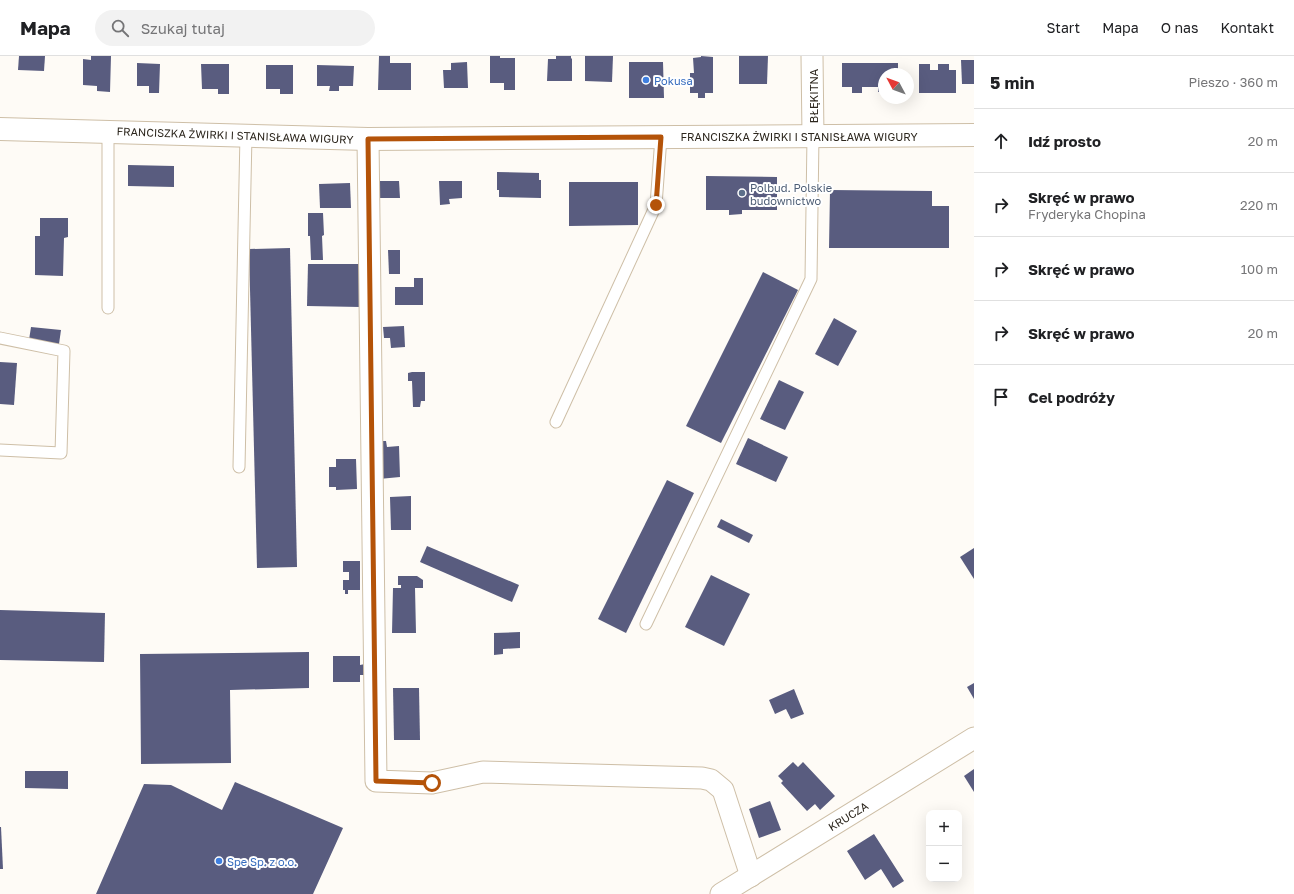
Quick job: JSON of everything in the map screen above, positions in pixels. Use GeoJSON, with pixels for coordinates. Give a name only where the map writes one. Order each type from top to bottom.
{"type":"FeatureCollection","features":[{"type":"Feature","properties":{"kind":"street","name":"BŁĘKITNA"},"geometry":{"type":"LineString","coordinates":[[812,56],[813,136]]}},
{"type":"Feature","properties":{"kind":"street","name":"FRANCISZKA ŻWIRKI I STANISŁAWA WIGURY"},"geometry":{"type":"LineString","coordinates":[[0,129],[368,139],[974,135]]}},
{"type":"Feature","properties":{"kind":"street"},"geometry":{"type":"LineString","coordinates":[[368,139],[376,781],[432,783],[483,772],[702,778],[712,780],[723,790],[751,876]]}},
{"type":"Feature","properties":{"kind":"street","name":"KRUCZA"},"geometry":{"type":"LineString","coordinates":[[721,894],[974,738]]}},
{"type":"Feature","properties":{"kind":"lane"},"geometry":{"type":"LineString","coordinates":[[108,132],[108,308]]}},
{"type":"Feature","properties":{"kind":"lane"},"geometry":{"type":"LineString","coordinates":[[239,467],[246,135]]}},
{"type":"Feature","properties":{"kind":"lane"},"geometry":{"type":"LineString","coordinates":[[646,624],[811,279],[813,136]]}},
{"type":"Feature","properties":{"kind":"lane"},"geometry":{"type":"LineString","coordinates":[[556,422],[656,205],[661,137]]}},
{"type":"Feature","properties":{"kind":"lane"},"geometry":{"type":"LineString","coordinates":[[0,338],[64,351],[61,453],[0,450]]}},
{"type":"Feature","properties":{"kind":"building"},"geometry":{"type":"Polygon","coordinates":[[[19,56],[45,56],[44,71],[18,70],[19,56]]]}},
{"type":"Feature","properties":{"kind":"building"},"geometry":{"type":"Polygon","coordinates":[[[91,56],[111,56],[110,92],[97,91],[97,86],[83,85],[83,59],[91,60],[91,56]]]}},
{"type":"Feature","properties":{"kind":"building"},"geometry":{"type":"Polygon","coordinates":[[[379,56],[390,56],[390,63],[411,63],[411,90],[378,90],[379,56]]]}},
{"type":"Feature","properties":{"kind":"building"},"geometry":{"type":"Polygon","coordinates":[[[490,56],[515,58],[515,90],[504,90],[504,83],[490,83],[490,56]]]}},
{"type":"Feature","properties":{"kind":"building"},"geometry":{"type":"Polygon","coordinates":[[[556,56],[571,56],[572,81],[547,81],[548,59],[556,59],[556,56]]]}},
{"type":"Feature","properties":{"kind":"building"},"geometry":{"type":"Polygon","coordinates":[[[585,56],[613,56],[612,82],[585,81],[585,56]]]}},
{"type":"Feature","properties":{"kind":"building"},"geometry":{"type":"Polygon","coordinates":[[[701,56],[713,57],[713,93],[705,93],[705,98],[698,98],[698,93],[690,93],[690,73],[694,73],[693,58],[701,56]]]}},
{"type":"Feature","properties":{"kind":"building"},"geometry":{"type":"Polygon","coordinates":[[[739,56],[768,56],[767,84],[739,84],[739,56]]]}},
{"type":"Feature","properties":{"kind":"building"},"geometry":{"type":"Polygon","coordinates":[[[961,60],[974,60],[974,84],[962,84],[961,60]]]}},
{"type":"Feature","properties":{"kind":"building"},"geometry":{"type":"Polygon","coordinates":[[[467,62],[468,88],[444,88],[443,70],[451,70],[451,63],[467,62]]]}},
{"type":"Feature","properties":{"kind":"building","name":"Pokusa"},"geometry":{"type":"Polygon","coordinates":[[[629,62],[663,62],[664,98],[629,98],[629,62]]]}},
{"type":"Feature","properties":{"kind":"building"},"geometry":{"type":"Polygon","coordinates":[[[137,63],[160,64],[159,93],[149,93],[149,86],[137,86],[137,63]]]}},
{"type":"Feature","properties":{"kind":"building"},"geometry":{"type":"Polygon","coordinates":[[[842,63],[898,63],[898,68],[878,68],[878,87],[862,87],[862,93],[852,93],[852,87],[842,87],[842,63]]]}},
{"type":"Feature","properties":{"kind":"building"},"geometry":{"type":"Polygon","coordinates":[[[201,64],[229,64],[229,94],[218,94],[218,89],[202,89],[201,64]]]}},
{"type":"Feature","properties":{"kind":"building"},"geometry":{"type":"Polygon","coordinates":[[[919,64],[930,64],[930,70],[938,70],[938,64],[949,64],[949,70],[956,70],[956,93],[919,93],[919,64]]]}},
{"type":"Feature","properties":{"kind":"building"},"geometry":{"type":"Polygon","coordinates":[[[266,65],[293,65],[293,94],[280,94],[280,89],[266,89],[266,65]]]}},
{"type":"Feature","properties":{"kind":"building"},"geometry":{"type":"Polygon","coordinates":[[[317,65],[354,66],[353,86],[339,86],[339,91],[329,91],[330,86],[317,86],[317,65]]]}},
{"type":"Feature","properties":{"kind":"building"},"geometry":{"type":"Polygon","coordinates":[[[128,165],[174,166],[174,187],[128,186],[128,165]]]}},
{"type":"Feature","properties":{"kind":"building"},"geometry":{"type":"Polygon","coordinates":[[[497,172],[539,173],[539,180],[541,180],[541,198],[499,197],[499,190],[497,190],[497,172]]]}},
{"type":"Feature","properties":{"kind":"building","name":"Polbud. Polskie budownictwo"},"geometry":{"type":"Polygon","coordinates":[[[706,176],[777,177],[777,210],[742,210],[742,214],[729,215],[729,210],[706,210],[706,176]]]}},
{"type":"Feature","properties":{"kind":"building"},"geometry":{"type":"Polygon","coordinates":[[[377,181],[399,181],[400,198],[377,198],[377,181]]]}},
{"type":"Feature","properties":{"kind":"building"},"geometry":{"type":"Polygon","coordinates":[[[439,181],[462,181],[462,198],[449,199],[450,204],[440,205],[439,181]]]}},
{"type":"Feature","properties":{"kind":"building"},"geometry":{"type":"Polygon","coordinates":[[[569,182],[638,182],[638,225],[569,226],[569,182]]]}},
{"type":"Feature","properties":{"kind":"building"},"geometry":{"type":"Polygon","coordinates":[[[350,183],[351,208],[320,208],[319,184],[350,183]]]}},
{"type":"Feature","properties":{"kind":"building"},"geometry":{"type":"Polygon","coordinates":[[[830,190],[932,191],[932,206],[949,206],[949,248],[829,248],[830,190]]]}},
{"type":"Feature","properties":{"kind":"building"},"geometry":{"type":"Polygon","coordinates":[[[308,213],[323,213],[323,260],[311,260],[310,236],[308,236],[308,213]]]}},
{"type":"Feature","properties":{"kind":"building"},"geometry":{"type":"Polygon","coordinates":[[[40,218],[68,218],[68,237],[64,238],[63,276],[35,275],[35,236],[40,236],[40,218]]]}},
{"type":"Feature","properties":{"kind":"building"},"geometry":{"type":"Polygon","coordinates":[[[290,248],[297,567],[257,568],[249,249],[290,248]]]}},
{"type":"Feature","properties":{"kind":"building"},"geometry":{"type":"Polygon","coordinates":[[[388,250],[400,250],[400,274],[389,274],[388,250]]]}},
{"type":"Feature","properties":{"kind":"building"},"geometry":{"type":"Polygon","coordinates":[[[308,264],[361,264],[360,307],[307,306],[308,264]]]}},
{"type":"Feature","properties":{"kind":"building"},"geometry":{"type":"Polygon","coordinates":[[[763,272],[798,290],[721,443],[686,426],[763,272]]]}},
{"type":"Feature","properties":{"kind":"building"},"geometry":{"type":"Polygon","coordinates":[[[414,278],[423,278],[423,305],[395,305],[395,287],[414,287],[414,278]]]}},
{"type":"Feature","properties":{"kind":"building"},"geometry":{"type":"Polygon","coordinates":[[[834,318],[857,331],[838,366],[815,354],[834,318]]]}},
{"type":"Feature","properties":{"kind":"building"},"geometry":{"type":"Polygon","coordinates":[[[404,326],[405,347],[391,348],[390,338],[384,338],[383,327],[404,326]]]}},
{"type":"Feature","properties":{"kind":"building"},"geometry":{"type":"Polygon","coordinates":[[[31,327],[61,330],[59,344],[29,340],[31,327]]]}},
{"type":"Feature","properties":{"kind":"building"},"geometry":{"type":"Polygon","coordinates":[[[0,362],[17,363],[14,405],[0,404],[0,362]]]}},
{"type":"Feature","properties":{"kind":"building"},"geometry":{"type":"Polygon","coordinates":[[[425,372],[425,401],[421,401],[420,407],[413,407],[412,381],[408,381],[408,373],[425,372]]]}},
{"type":"Feature","properties":{"kind":"building"},"geometry":{"type":"Polygon","coordinates":[[[779,380],[804,392],[785,430],[760,419],[779,380]]]}},
{"type":"Feature","properties":{"kind":"building"},"geometry":{"type":"Polygon","coordinates":[[[748,438],[788,457],[776,482],[736,464],[748,438]]]}},
{"type":"Feature","properties":{"kind":"building"},"geometry":{"type":"Polygon","coordinates":[[[378,441],[386,441],[387,447],[399,446],[400,477],[379,479],[378,441]]]}},
{"type":"Feature","properties":{"kind":"building"},"geometry":{"type":"Polygon","coordinates":[[[336,459],[356,459],[357,489],[336,490],[336,487],[329,487],[329,467],[336,467],[336,459]]]}},
{"type":"Feature","properties":{"kind":"building"},"geometry":{"type":"Polygon","coordinates":[[[667,480],[694,493],[626,633],[598,619],[667,480]]]}},
{"type":"Feature","properties":{"kind":"building"},"geometry":{"type":"Polygon","coordinates":[[[411,496],[411,530],[391,530],[390,497],[411,496]]]}},
{"type":"Feature","properties":{"kind":"building"},"geometry":{"type":"Polygon","coordinates":[[[721,519],[753,535],[749,543],[717,527],[721,519]]]}},
{"type":"Feature","properties":{"kind":"building"},"geometry":{"type":"Polygon","coordinates":[[[427,546],[519,585],[512,602],[420,562],[427,546]]]}},
{"type":"Feature","properties":{"kind":"building"},"geometry":{"type":"Polygon","coordinates":[[[974,548],[974,579],[960,557],[974,548]]]}},
{"type":"Feature","properties":{"kind":"building"},"geometry":{"type":"Polygon","coordinates":[[[343,561],[360,561],[360,590],[348,590],[348,594],[345,594],[345,590],[343,590],[343,580],[349,580],[349,572],[343,572],[343,561]]]}},
{"type":"Feature","properties":{"kind":"building"},"geometry":{"type":"Polygon","coordinates":[[[711,575],[750,594],[724,646],[685,627],[711,575]]]}},
{"type":"Feature","properties":{"kind":"building"},"geometry":{"type":"Polygon","coordinates":[[[398,576],[417,576],[423,580],[423,588],[415,588],[416,633],[392,633],[393,588],[401,588],[401,585],[398,585],[398,576]]]}},
{"type":"Feature","properties":{"kind":"building"},"geometry":{"type":"Polygon","coordinates":[[[0,610],[105,613],[104,662],[0,660],[0,610]]]}},
{"type":"Feature","properties":{"kind":"building"},"geometry":{"type":"Polygon","coordinates":[[[520,632],[520,648],[503,649],[503,654],[494,655],[494,633],[520,632]]]}},
{"type":"Feature","properties":{"kind":"building"},"geometry":{"type":"Polygon","coordinates":[[[309,652],[309,688],[230,690],[231,763],[141,764],[140,654],[309,652]]]}},
{"type":"Feature","properties":{"kind":"building"},"geometry":{"type":"Polygon","coordinates":[[[333,656],[360,656],[360,665],[365,664],[365,675],[360,675],[360,682],[333,682],[333,656]]]}},
{"type":"Feature","properties":{"kind":"building"},"geometry":{"type":"Polygon","coordinates":[[[974,683],[974,699],[967,687],[974,683]]]}},
{"type":"Feature","properties":{"kind":"building"},"geometry":{"type":"Polygon","coordinates":[[[393,688],[419,688],[420,740],[394,740],[393,688]]]}},
{"type":"Feature","properties":{"kind":"building"},"geometry":{"type":"Polygon","coordinates":[[[794,689],[804,714],[791,719],[786,709],[775,714],[769,700],[794,689]]]}},
{"type":"Feature","properties":{"kind":"building"},"geometry":{"type":"Polygon","coordinates":[[[793,762],[798,767],[803,762],[835,796],[820,810],[815,804],[807,811],[781,783],[783,781],[778,776],[793,762]]]}},
{"type":"Feature","properties":{"kind":"building"},"geometry":{"type":"Polygon","coordinates":[[[974,769],[974,792],[964,776],[974,769]]]}},
{"type":"Feature","properties":{"kind":"building"},"geometry":{"type":"Polygon","coordinates":[[[25,771],[68,771],[68,789],[25,788],[25,771]]]}},
{"type":"Feature","properties":{"kind":"building","name":"Spe Sp. z o.o."},"geometry":{"type":"Polygon","coordinates":[[[235,782],[343,828],[313,894],[96,894],[144,784],[171,785],[222,810],[235,782]]]}},
{"type":"Feature","properties":{"kind":"building"},"geometry":{"type":"Polygon","coordinates":[[[770,801],[781,830],[759,838],[749,809],[770,801]]]}},
{"type":"Feature","properties":{"kind":"building"},"geometry":{"type":"Polygon","coordinates":[[[1,827],[3,869],[0,869],[1,827]]]}},
{"type":"Feature","properties":{"kind":"building"},"geometry":{"type":"Polygon","coordinates":[[[874,834],[904,881],[893,888],[881,869],[865,880],[847,851],[874,834]]]}},
{"type":"Feature","properties":{"kind":"place","name":"Pokusa"},"geometry":{"type":"Point","coordinates":[646,80]}},
{"type":"Feature","properties":{"kind":"place","name":"Polbud. Polskie budownictwo"},"geometry":{"type":"Point","coordinates":[742,193]}},
{"type":"Feature","properties":{"kind":"place","name":"Spe Sp. z o.o."},"geometry":{"type":"Point","coordinates":[219,861]}},
{"type":"Feature","properties":{"kind":"route"},"geometry":{"type":"LineString","coordinates":[[432,783],[376,781],[368,139],[661,137],[656,205]]}}]}
